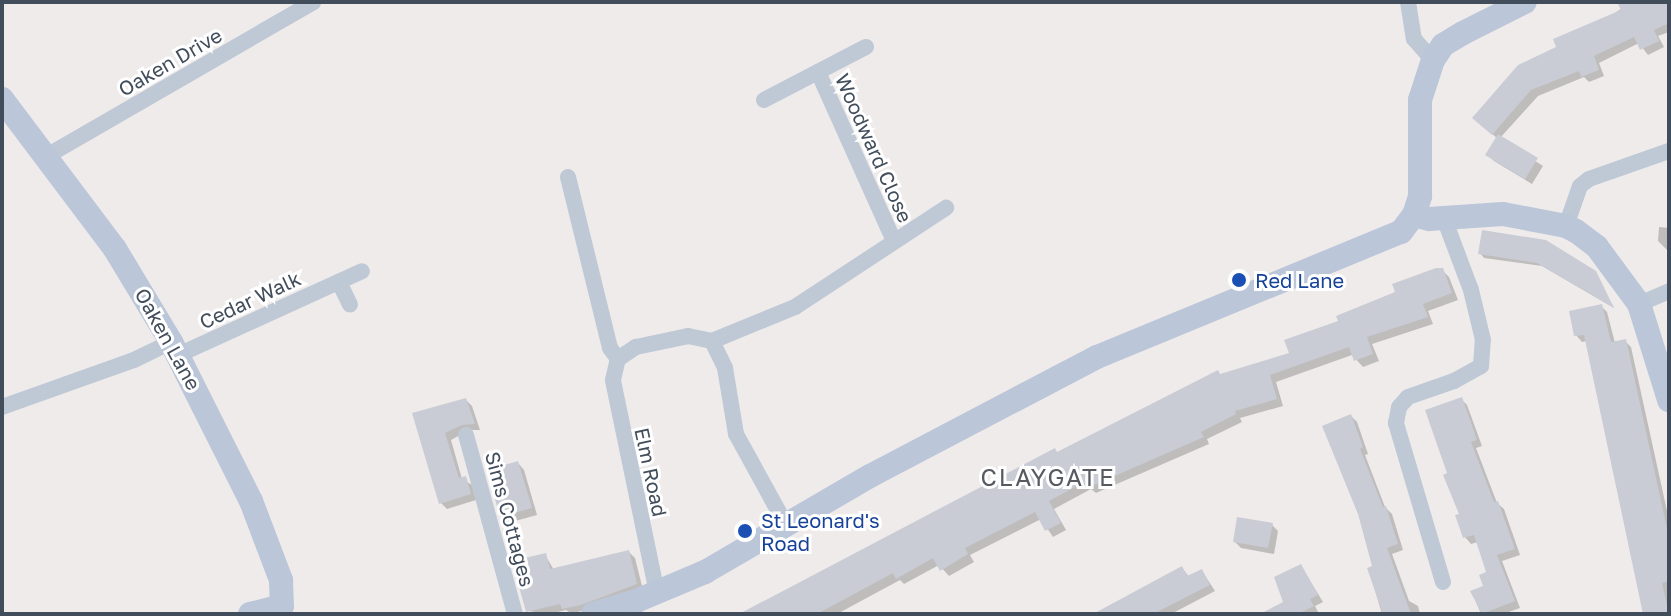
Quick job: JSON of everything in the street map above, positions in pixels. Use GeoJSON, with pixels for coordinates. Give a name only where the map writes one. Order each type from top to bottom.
{"type":"FeatureCollection","features":[{"type":"Feature","properties":{"kind":"street","name":"Oaken Drive"},"geometry":{"type":"LineString","coordinates":[[45,157],[314,2]]}},
{"type":"Feature","properties":{"kind":"street"},"geometry":{"type":"LineString","coordinates":[[1408,2],[1414,39],[1433,60]]}},
{"type":"Feature","properties":{"kind":"street"},"geometry":{"type":"LineString","coordinates":[[602,613],[705,572],[870,476],[1097,357],[1384,242],[1401,232],[1414,215],[1422,173],[1420,100],[1433,60],[1443,45],[1525,2]]}},
{"type":"Feature","properties":{"kind":"street","name":"Woodward Close"},"geometry":{"type":"LineString","coordinates":[[764,100],[866,47]]}},
{"type":"Feature","properties":{"kind":"street","name":"Woodward Close"},"geometry":{"type":"LineString","coordinates":[[818,72],[894,241]]}},
{"type":"Feature","properties":{"kind":"street","name":"Oaken Lane"},"geometry":{"type":"LineString","coordinates":[[2,99],[115,249],[175,348],[271,548],[292,610]]}},
{"type":"Feature","properties":{"kind":"street"},"geometry":{"type":"LineString","coordinates":[[1566,226],[1575,196],[1589,179],[1669,151]]}},
{"type":"Feature","properties":{"kind":"street","name":"Elm Road"},"geometry":{"type":"LineString","coordinates":[[568,177],[610,348],[618,359],[613,380],[657,593]]}},
{"type":"Feature","properties":{"kind":"street","name":"Woodward Close"},"geometry":{"type":"LineString","coordinates":[[712,341],[795,307],[946,208]]}},
{"type":"Feature","properties":{"kind":"street"},"geometry":{"type":"LineString","coordinates":[[1414,215],[1444,218],[1503,214],[1566,226],[1597,247],[1639,304],[1669,400]]}},
{"type":"Feature","properties":{"kind":"street"},"geometry":{"type":"LineString","coordinates":[[1443,582],[1396,423],[1399,407],[1408,397],[1454,381],[1481,366],[1483,340],[1471,290],[1444,218]]}},
{"type":"Feature","properties":{"kind":"street","name":"Cedar Walk"},"geometry":{"type":"LineString","coordinates":[[2,407],[175,348],[362,271]]}},
{"type":"Feature","properties":{"kind":"street"},"geometry":{"type":"LineString","coordinates":[[339,282],[350,305]]}},
{"type":"Feature","properties":{"kind":"street"},"geometry":{"type":"LineString","coordinates":[[1639,304],[1669,291]]}},
{"type":"Feature","properties":{"kind":"street"},"geometry":{"type":"LineString","coordinates":[[618,359],[636,347],[657,340],[701,336],[712,341],[725,368],[736,434],[786,525]]}},
{"type":"Feature","properties":{"kind":"street","name":"Sims Cottages"},"geometry":{"type":"LineString","coordinates":[[466,435],[515,614]]}},
{"type":"Feature","properties":{"kind":"street"},"geometry":{"type":"LineString","coordinates":[[250,614],[292,610]]}},
{"type":"Feature","properties":{"kind":"building"},"geometry":{"type":"Polygon","coordinates":[[[1617,2],[1669,2],[1669,23],[1654,30],[1659,41],[1640,50],[1634,37],[1594,56],[1599,70],[1581,77],[1579,71],[1531,90],[1492,135],[1472,118],[1518,65],[1556,47],[1553,39],[1621,10],[1617,2]]]}},
{"type":"Feature","properties":{"kind":"building"},"geometry":{"type":"Polygon","coordinates":[[[1498,134],[1538,158],[1525,179],[1485,155],[1498,134]]]}},
{"type":"Feature","properties":{"kind":"building"},"geometry":{"type":"Polygon","coordinates":[[[1482,230],[1546,240],[1596,271],[1614,308],[1537,263],[1478,254],[1482,230]]]}},
{"type":"Feature","properties":{"kind":"building"},"geometry":{"type":"Polygon","coordinates":[[[1443,268],[1452,293],[1423,304],[1428,317],[1367,337],[1373,354],[1354,361],[1349,347],[1270,375],[1277,399],[1235,411],[1236,414],[1201,432],[1204,437],[1087,488],[1084,482],[1049,501],[1061,523],[1045,531],[1035,512],[965,548],[968,554],[940,571],[933,558],[896,579],[893,573],[817,614],[739,614],[1055,448],[1057,452],[1218,370],[1220,374],[1289,353],[1284,340],[1338,321],[1336,316],[1395,292],[1392,284],[1443,268]]]}},
{"type":"Feature","properties":{"kind":"building"},"geometry":{"type":"Polygon","coordinates":[[[1602,304],[1611,342],[1626,339],[1669,538],[1669,581],[1662,583],[1669,614],[1643,614],[1584,335],[1574,336],[1569,311],[1602,304]]]}},
{"type":"Feature","properties":{"kind":"building"},"geometry":{"type":"Polygon","coordinates":[[[1462,397],[1477,440],[1471,442],[1494,502],[1498,501],[1515,549],[1497,555],[1515,601],[1482,614],[1470,591],[1483,586],[1479,575],[1486,572],[1474,535],[1463,538],[1455,515],[1459,514],[1443,475],[1447,473],[1425,410],[1462,397]]]}},
{"type":"Feature","properties":{"kind":"building"},"geometry":{"type":"Polygon","coordinates":[[[466,398],[475,424],[462,425],[445,433],[459,478],[466,476],[471,494],[439,504],[412,413],[466,398]]]}},
{"type":"Feature","properties":{"kind":"building"},"geometry":{"type":"Polygon","coordinates":[[[1351,414],[1363,447],[1360,449],[1383,507],[1386,506],[1398,544],[1387,548],[1411,614],[1383,614],[1367,568],[1372,566],[1358,514],[1322,426],[1351,414]]]}},
{"type":"Feature","properties":{"kind":"building"},"geometry":{"type":"Polygon","coordinates":[[[518,461],[532,508],[500,517],[487,470],[518,461]]]}},
{"type":"Feature","properties":{"kind":"building"},"geometry":{"type":"Polygon","coordinates":[[[1237,517],[1273,523],[1268,548],[1233,542],[1237,517]]]}},
{"type":"Feature","properties":{"kind":"building"},"geometry":{"type":"Polygon","coordinates":[[[629,550],[637,584],[581,605],[562,609],[560,604],[526,612],[512,561],[546,553],[550,569],[629,550]]]}},
{"type":"Feature","properties":{"kind":"building"},"geometry":{"type":"Polygon","coordinates":[[[1301,564],[1318,595],[1310,599],[1314,606],[1298,614],[1260,614],[1283,602],[1274,577],[1301,564]]]}},
{"type":"Feature","properties":{"kind":"building"},"geometry":{"type":"Polygon","coordinates":[[[1182,566],[1187,576],[1202,569],[1210,585],[1153,614],[1093,614],[1182,566]]]}},
{"type":"Feature","properties":{"kind":"place","name":"Red Lane"},"geometry":{"type":"Point","coordinates":[1239,280]}},
{"type":"Feature","properties":{"kind":"place","name":"St Leonard's Road"},"geometry":{"type":"Point","coordinates":[745,531]}},
{"type":"Feature","properties":{"kind":"district","name":"CLAYGATE"},"geometry":{"type":"Point","coordinates":[1048,477]}}]}
